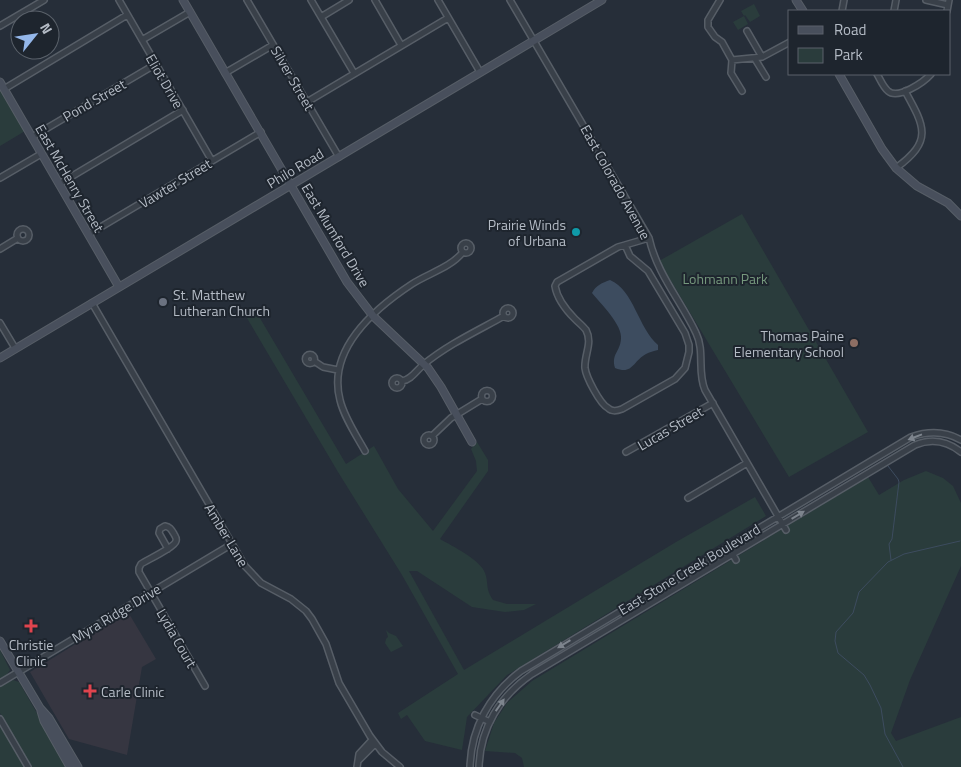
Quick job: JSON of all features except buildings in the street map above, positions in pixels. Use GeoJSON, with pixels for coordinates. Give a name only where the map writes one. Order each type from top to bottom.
{"type":"FeatureCollection","features":[{"type":"Feature","properties":{"kind":"street"},"geometry":{"type":"LineString","coordinates":[[0,26],[44,0]]}},
{"type":"Feature","properties":{"kind":"street","name":"Eliot Drive"},"geometry":{"type":"LineString","coordinates":[[119,0],[212,161]]}},
{"type":"Feature","properties":{"kind":"street","name":"East Mumford Drive"},"geometry":{"type":"LineString","coordinates":[[183,0],[347,282],[373,316],[424,364],[438,381],[472,442]]}},
{"type":"Feature","properties":{"kind":"street","name":"Silver Street"},"geometry":{"type":"LineString","coordinates":[[248,0],[339,156]]}},
{"type":"Feature","properties":{"kind":"street"},"geometry":{"type":"LineString","coordinates":[[311,0],[354,73]]}},
{"type":"Feature","properties":{"kind":"street"},"geometry":{"type":"LineString","coordinates":[[321,17],[349,0]]}},
{"type":"Feature","properties":{"kind":"street"},"geometry":{"type":"LineString","coordinates":[[375,0],[401,45]]}},
{"type":"Feature","properties":{"kind":"street"},"geometry":{"type":"LineString","coordinates":[[438,0],[480,72]]}},
{"type":"Feature","properties":{"kind":"street","name":"East Colorado Avenue"},"geometry":{"type":"LineString","coordinates":[[510,0],[649,238],[660,270],[697,334],[700,347],[702,383],[786,530]]}},
{"type":"Feature","properties":{"kind":"street","name":"Philo Road"},"geometry":{"type":"LineString","coordinates":[[0,358],[602,0]]}},
{"type":"Feature","properties":{"kind":"street"},"geometry":{"type":"LineString","coordinates":[[720,0],[708,20],[708,27],[715,37],[722,42],[732,60],[731,73],[742,90]]}},
{"type":"Feature","properties":{"kind":"street"},"geometry":{"type":"LineString","coordinates":[[926,0],[949,2]]}},
{"type":"Feature","properties":{"kind":"street"},"geometry":{"type":"LineString","coordinates":[[142,40],[190,12]]}},
{"type":"Feature","properties":{"kind":"street"},"geometry":{"type":"LineString","coordinates":[[2,85],[127,15]]}},
{"type":"Feature","properties":{"kind":"street"},"geometry":{"type":"LineString","coordinates":[[306,102],[448,18]]}},
{"type":"Feature","properties":{"kind":"street"},"geometry":{"type":"LineString","coordinates":[[747,31],[762,57]]}},
{"type":"Feature","properties":{"kind":"street"},"geometry":{"type":"LineString","coordinates":[[732,60],[762,57],[788,43]]}},
{"type":"Feature","properties":{"kind":"street"},"geometry":{"type":"LineString","coordinates":[[226,73],[273,45]]}},
{"type":"Feature","properties":{"kind":"street"},"geometry":{"type":"LineString","coordinates":[[755,59],[766,77]]}},
{"type":"Feature","properties":{"kind":"street","name":"Pond Street"},"geometry":{"type":"LineString","coordinates":[[32,137],[156,64]]}},
{"type":"Feature","properties":{"kind":"street"},"geometry":{"type":"LineString","coordinates":[[840,75],[882,149],[896,168],[910,181],[960,211]]}},
{"type":"Feature","properties":{"kind":"street"},"geometry":{"type":"LineString","coordinates":[[878,75],[889,92],[896,94],[905,91],[929,76]]}},
{"type":"Feature","properties":{"kind":"street","name":"East McHenry Street"},"geometry":{"type":"LineString","coordinates":[[2,85],[120,287]]}},
{"type":"Feature","properties":{"kind":"street"},"geometry":{"type":"LineString","coordinates":[[896,168],[917,148],[922,132],[920,116],[905,91]]}},
{"type":"Feature","properties":{"kind":"street"},"geometry":{"type":"LineString","coordinates":[[59,184],[183,110]]}},
{"type":"Feature","properties":{"kind":"street","name":"Vawter Street"},"geometry":{"type":"LineString","coordinates":[[89,234],[260,132]]}},
{"type":"Feature","properties":{"kind":"street"},"geometry":{"type":"LineString","coordinates":[[0,178],[42,154]]}},
{"type":"Feature","properties":{"kind":"street"},"geometry":{"type":"LineString","coordinates":[[0,249],[18,238]]}},
{"type":"Feature","properties":{"kind":"street"},"geometry":{"type":"LineString","coordinates":[[625,245],[630,256],[648,271],[685,333],[690,352],[685,368],[675,379],[622,409],[613,410],[604,405],[587,377],[585,366],[589,343],[587,332],[569,312],[555,286],[557,282],[618,247],[649,238]]}},
{"type":"Feature","properties":{"kind":"street"},"geometry":{"type":"LineString","coordinates":[[365,451],[340,402],[337,384],[340,361],[347,348],[373,316],[407,288],[450,264],[463,252]]}},
{"type":"Feature","properties":{"kind":"street","name":"Amber Lane"},"geometry":{"type":"LineString","coordinates":[[92,303],[245,566],[255,578],[268,588],[291,599],[306,611],[326,644],[339,684],[374,742],[386,756],[400,767]]}},
{"type":"Feature","properties":{"kind":"street"},"geometry":{"type":"LineString","coordinates":[[402,381],[408,379],[424,364],[443,351],[504,316]]}},
{"type":"Feature","properties":{"kind":"street"},"geometry":{"type":"LineString","coordinates":[[0,323],[15,348]]}},
{"type":"Feature","properties":{"kind":"street"},"geometry":{"type":"LineString","coordinates":[[314,361],[323,367],[338,370]]}},
{"type":"Feature","properties":{"kind":"street"},"geometry":{"type":"LineString","coordinates":[[432,436],[456,414],[482,399]]}},
{"type":"Feature","properties":{"kind":"street","name":"Lucas Street"},"geometry":{"type":"LineString","coordinates":[[626,452],[713,403]]}},
{"type":"Feature","properties":{"kind":"street"},"geometry":{"type":"LineString","coordinates":[[945,443],[950,428]]}},
{"type":"Feature","properties":{"kind":"street","name":"East Stone Creek Boulevard"},"geometry":{"type":"LineString","coordinates":[[470,767],[473,740],[481,718],[498,691],[513,676],[911,437],[935,432],[961,440]]}},
{"type":"Feature","properties":{"kind":"street","name":"East Stone Creek Boulevard"},"geometry":{"type":"LineString","coordinates":[[479,767],[483,740],[490,722],[502,701],[516,686],[532,674],[920,443],[932,441],[945,443],[961,452]]}},
{"type":"Feature","properties":{"kind":"street"},"geometry":{"type":"LineString","coordinates":[[887,451],[892,459]]}},
{"type":"Feature","properties":{"kind":"street"},"geometry":{"type":"LineString","coordinates":[[688,498],[747,463]]}},
{"type":"Feature","properties":{"kind":"street","name":"Myra Ridge Drive"},"geometry":{"type":"LineString","coordinates":[[0,683],[232,544]]}},
{"type":"Feature","properties":{"kind":"street"},"geometry":{"type":"LineString","coordinates":[[728,546],[736,560]]}},
{"type":"Feature","properties":{"kind":"street","name":"Lydia Court"},"geometry":{"type":"LineString","coordinates":[[168,549],[141,564],[139,572],[205,686]]}},
{"type":"Feature","properties":{"kind":"street"},"geometry":{"type":"LineString","coordinates":[[579,628],[587,641]]}},
{"type":"Feature","properties":{"kind":"street"},"geometry":{"type":"LineString","coordinates":[[0,641],[78,767]]}},
{"type":"Feature","properties":{"kind":"street"},"geometry":{"type":"LineString","coordinates":[[40,708],[44,721],[70,767]]}},
{"type":"Feature","properties":{"kind":"street"},"geometry":{"type":"LineString","coordinates":[[475,715],[490,722]]}},
{"type":"Feature","properties":{"kind":"street"},"geometry":{"type":"LineString","coordinates":[[0,719],[28,767]]}},
{"type":"Feature","properties":{"kind":"street"},"geometry":{"type":"LineString","coordinates":[[356,767],[359,754],[374,742]]}},
{"type":"Feature","properties":{"kind":"shaded area","name":"Carle Clinic"},"geometry":{"type":"Polygon","coordinates":[[[128,612],[156,659],[142,667],[127,755],[69,739],[30,672],[128,612]]]}},
{"type":"Feature","properties":{"kind":"green space"},"geometry":{"type":"Polygon","coordinates":[[[754,4],[760,16],[750,22],[741,11],[754,4]]]}},
{"type":"Feature","properties":{"kind":"green space"},"geometry":{"type":"Polygon","coordinates":[[[744,16],[748,24],[738,30],[733,22],[744,16]]]}},
{"type":"Feature","properties":{"kind":"green space"},"geometry":{"type":"Polygon","coordinates":[[[0,87],[25,131],[0,146],[0,87]]]}},
{"type":"Feature","properties":{"kind":"green space","name":"Lohmann Park"},"geometry":{"type":"Polygon","coordinates":[[[742,214],[868,432],[789,477],[659,261],[742,214]]]}},
{"type":"Feature","properties":{"kind":"green space"},"geometry":{"type":"Polygon","coordinates":[[[254,308],[346,464],[374,446],[398,489],[433,531],[477,471],[476,461],[471,449],[477,442],[488,460],[488,471],[440,539],[478,563],[485,573],[489,592],[493,600],[507,604],[536,604],[524,610],[505,612],[472,607],[417,571],[409,571],[464,670],[676,542],[755,497],[766,516],[507,675],[467,717],[462,750],[425,741],[407,715],[401,719],[398,713],[458,674],[402,575],[338,472],[244,313],[254,308]]]}},
{"type":"Feature","properties":{"kind":"green space"},"geometry":{"type":"Polygon","coordinates":[[[926,471],[943,478],[953,486],[961,503],[961,566],[910,680],[891,733],[896,741],[961,717],[961,767],[524,767],[522,758],[515,753],[485,751],[494,723],[507,703],[532,681],[868,477],[879,495],[904,480],[926,471]]]}},
{"type":"Feature","properties":{"kind":"green space"},"geometry":{"type":"Polygon","coordinates":[[[386,630],[396,636],[403,646],[391,652],[385,643],[388,637],[386,630]]]}},
{"type":"Feature","properties":{"kind":"green space"},"geometry":{"type":"Polygon","coordinates":[[[0,650],[10,670],[0,680],[0,650]]]}},
{"type":"Feature","properties":{"kind":"green space"},"geometry":{"type":"Polygon","coordinates":[[[13,680],[19,682],[68,767],[32,767],[0,713],[0,686],[13,680]]]}},
{"type":"Feature","properties":{"kind":"green space"},"geometry":{"type":"Polygon","coordinates":[[[0,723],[26,767],[0,767],[0,723]]]}},
{"type":"Feature","properties":{"kind":"water"},"geometry":{"type":"Polygon","coordinates":[[[610,280],[625,292],[645,329],[658,345],[658,350],[641,357],[632,367],[625,370],[615,368],[614,363],[621,333],[610,314],[592,293],[597,286],[610,280]]]}},
{"type":"Feature","properties":{"kind":"waterway"},"geometry":{"type":"LineString","coordinates":[[888,466],[899,482],[892,539],[889,544],[891,560]]}},
{"type":"Feature","properties":{"kind":"waterway"},"geometry":{"type":"LineString","coordinates":[[903,767],[885,734],[881,708],[870,685],[864,675],[838,653],[835,641],[836,632],[853,613],[859,592],[888,562],[904,554],[960,541]]}},
{"type":"Feature","properties":{"kind":"place","name":"Prairie Winds of Urbana"},"geometry":{"type":"Point","coordinates":[576,232]}},
{"type":"Feature","properties":{"kind":"place","name":"St. Matthew Lutheran Church"},"geometry":{"type":"Point","coordinates":[163,302]}},
{"type":"Feature","properties":{"kind":"place","name":"Thomas Paine Elementary School"},"geometry":{"type":"Point","coordinates":[854,343]}},
{"type":"Feature","properties":{"kind":"place","name":"Christie Clinic"},"geometry":{"type":"Point","coordinates":[31,626]}},
{"type":"Feature","properties":{"kind":"place","name":"Carle Clinic"},"geometry":{"type":"Point","coordinates":[90,691]}}]}
